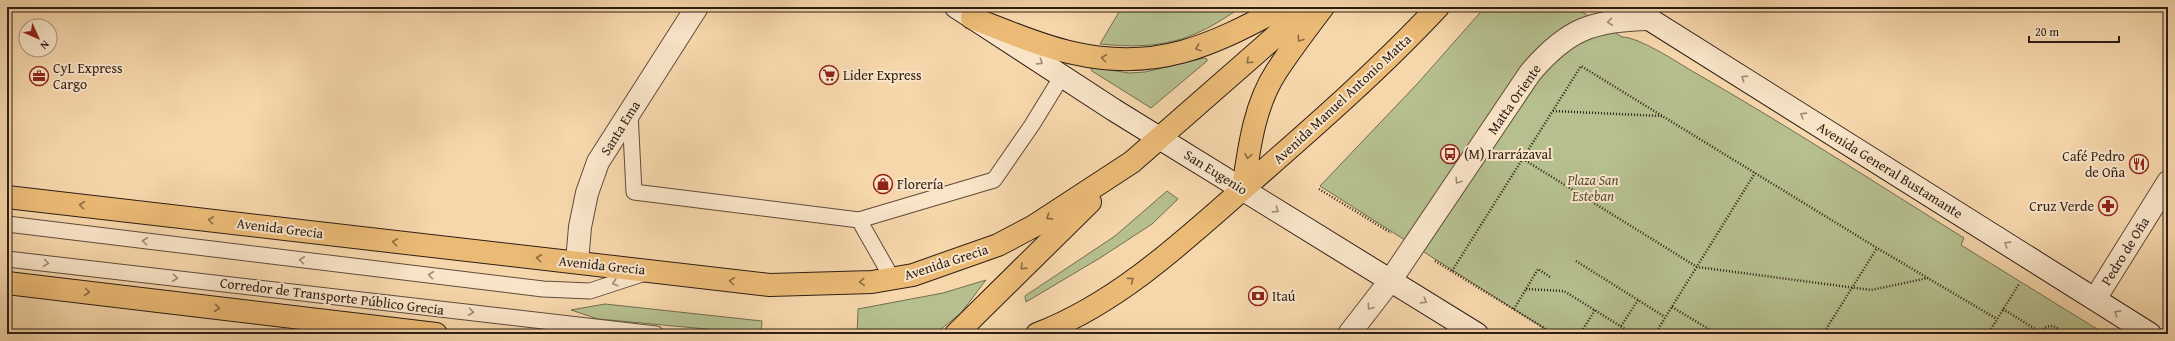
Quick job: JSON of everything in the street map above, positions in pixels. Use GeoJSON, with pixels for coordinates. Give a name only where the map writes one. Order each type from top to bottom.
{"type":"FeatureCollection","features":[{"type":"Feature","properties":{"kind":"main road","name":"Santa Ema"},"geometry":{"type":"LineString","coordinates":[[577,262],[580,227],[591,178],[598,162],[697,7]]}},
{"type":"Feature","properties":{"kind":"main road"},"geometry":{"type":"LineString","coordinates":[[964,12],[1072,53],[1122,60],[1166,57],[1188,51],[1239,31],[1283,7]]}},
{"type":"Feature","properties":{"kind":"main road"},"geometry":{"type":"LineString","coordinates":[[1161,138],[1309,7]]}},
{"type":"Feature","properties":{"kind":"main road"},"geometry":{"type":"LineString","coordinates":[[1066,334],[1107,298],[1194,232],[1244,188],[1254,124],[1263,98],[1276,72],[1323,7]]}},
{"type":"Feature","properties":{"kind":"main road","name":"Avenida Manuel Antonio Matta"},"geometry":{"type":"LineString","coordinates":[[1244,188],[1380,66],[1438,7]]}},
{"type":"Feature","properties":{"kind":"main road","name":"Avenida General Bustamante"},"geometry":{"type":"LineString","coordinates":[[1630,7],[2150,334]]}},
{"type":"Feature","properties":{"kind":"main road","name":"San Eugenio"},"geometry":{"type":"LineString","coordinates":[[964,12],[1062,76],[1477,334]]}},
{"type":"Feature","properties":{"kind":"main road","name":"Matta Oriente"},"geometry":{"type":"LineString","coordinates":[[1350,334],[1390,280],[1530,73],[1544,56],[1561,42],[1591,25],[1606,22],[1649,19]]}},
{"type":"Feature","properties":{"kind":"main road","name":"Avenida Grecia"},"geometry":{"type":"LineString","coordinates":[[7,197],[770,285],[813,285],[913,276],[998,245],[1034,226],[1132,162],[1161,138]]}},
{"type":"Feature","properties":{"kind":"main road"},"geometry":{"type":"LineString","coordinates":[[956,334],[994,295],[1132,162]]}},
{"type":"Feature","properties":{"kind":"main road","name":"Pedro de Oña"},"geometry":{"type":"LineString","coordinates":[[2095,300],[2168,182]]}},
{"type":"Feature","properties":{"kind":"main road"},"geometry":{"type":"LineString","coordinates":[[7,283],[436,334]]}},
{"type":"Feature","properties":{"kind":"main road"},"geometry":{"type":"LineString","coordinates":[[1037,334],[1076,316],[1107,298]]}},
{"type":"Feature","properties":{"kind":"lane"},"geometry":{"type":"LineString","coordinates":[[630,112],[634,192],[859,220],[994,180],[1032,125],[1062,76]]}},
{"type":"Feature","properties":{"kind":"lane"},"geometry":{"type":"LineString","coordinates":[[859,220],[892,278]]}},
{"type":"Feature","properties":{"kind":"lane"},"geometry":{"type":"LineString","coordinates":[[7,224],[543,289],[590,291],[652,271]]}},
{"type":"Feature","properties":{"kind":"lane","name":"Corredor de Transporte Público Grecia"},"geometry":{"type":"LineString","coordinates":[[7,259],[656,334]]}},
{"type":"Feature","properties":{"kind":"path"},"geometry":{"type":"LineString","coordinates":[[1452,271],[1581,66],[1877,248],[1997,319]]}},
{"type":"Feature","properties":{"kind":"path"},"geometry":{"type":"LineString","coordinates":[[1552,111],[1664,117]]}},
{"type":"Feature","properties":{"kind":"path"},"geometry":{"type":"LineString","coordinates":[[1522,158],[1697,267],[1871,290],[1928,277]]}},
{"type":"Feature","properties":{"kind":"path"},"geometry":{"type":"LineString","coordinates":[[1655,334],[1755,173]]}},
{"type":"Feature","properties":{"kind":"path"},"geometry":{"type":"LineString","coordinates":[[1319,189],[1392,234]]}},
{"type":"Feature","properties":{"kind":"path"},"geometry":{"type":"LineString","coordinates":[[1823,334],[1877,248]]}},
{"type":"Feature","properties":{"kind":"path"},"geometry":{"type":"LineString","coordinates":[[1430,257],[1554,334]]}},
{"type":"Feature","properties":{"kind":"path"},"geometry":{"type":"LineString","coordinates":[[1576,260],[1665,317]]}},
{"type":"Feature","properties":{"kind":"path"},"geometry":{"type":"LineString","coordinates":[[1514,309],[1538,269],[1550,277]]}},
{"type":"Feature","properties":{"kind":"path"},"geometry":{"type":"LineString","coordinates":[[1988,334],[2017,287]]}},
{"type":"Feature","properties":{"kind":"path"},"geometry":{"type":"LineString","coordinates":[[1526,289],[1564,291],[1633,334]]}},
{"type":"Feature","properties":{"kind":"path"},"geometry":{"type":"LineString","coordinates":[[1621,326],[1638,300]]}},
{"type":"Feature","properties":{"kind":"path"},"geometry":{"type":"LineString","coordinates":[[1672,307],[1717,334]]}},
{"type":"Feature","properties":{"kind":"path"},"geometry":{"type":"LineString","coordinates":[[2004,309],[2040,333],[2046,327],[2054,326],[2062,334]]}},
{"type":"Feature","properties":{"kind":"path"},"geometry":{"type":"LineString","coordinates":[[1580,334],[1595,310]]}},
{"type":"Feature","properties":{"kind":"green space"},"geometry":{"type":"Polygon","coordinates":[[[1122,7],[1241,7],[1207,28],[1191,36],[1175,41],[1140,46],[1100,44],[1122,7]]]}},
{"type":"Feature","properties":{"kind":"green space","name":"Plaza San Esteban"},"geometry":{"type":"Polygon","coordinates":[[[1485,7],[1574,7],[1622,37],[1648,45],[1795,132],[1964,238],[1961,245],[2105,334],[1553,334],[1320,186],[1418,83],[1485,7]]]}},
{"type":"Feature","properties":{"kind":"green space"},"geometry":{"type":"Polygon","coordinates":[[[1204,58],[1207,59],[1207,61],[1151,108],[1092,71],[1090,67],[1129,73],[1145,72],[1204,58]]]}},
{"type":"Feature","properties":{"kind":"green space"},"geometry":{"type":"Polygon","coordinates":[[[1167,191],[1178,199],[1152,224],[1100,258],[1026,302],[1025,296],[1115,236],[1167,191]]]}},
{"type":"Feature","properties":{"kind":"green space"},"geometry":{"type":"Polygon","coordinates":[[[986,280],[961,313],[936,333],[857,334],[858,309],[943,293],[986,280]]]}},
{"type":"Feature","properties":{"kind":"green space"},"geometry":{"type":"Polygon","coordinates":[[[605,304],[762,321],[761,334],[598,319],[571,310],[605,304]]]}},
{"type":"Feature","properties":{"kind":"place","name":"Lider Express"},"geometry":{"type":"Point","coordinates":[829,75]}},
{"type":"Feature","properties":{"kind":"place","name":"CyL Express Cargo"},"geometry":{"type":"Point","coordinates":[39,76]}},
{"type":"Feature","properties":{"kind":"place","name":"(M) Irarrázaval"},"geometry":{"type":"Point","coordinates":[1450,154]}},
{"type":"Feature","properties":{"kind":"place","name":"Café Pedro de Oña"},"geometry":{"type":"Point","coordinates":[2139,164]}},
{"type":"Feature","properties":{"kind":"place","name":"Florería"},"geometry":{"type":"Point","coordinates":[883,184]}},
{"type":"Feature","properties":{"kind":"place","name":"Cruz Verde"},"geometry":{"type":"Point","coordinates":[2108,206]}},
{"type":"Feature","properties":{"kind":"place","name":"Itaú"},"geometry":{"type":"Point","coordinates":[1258,296]}}]}
